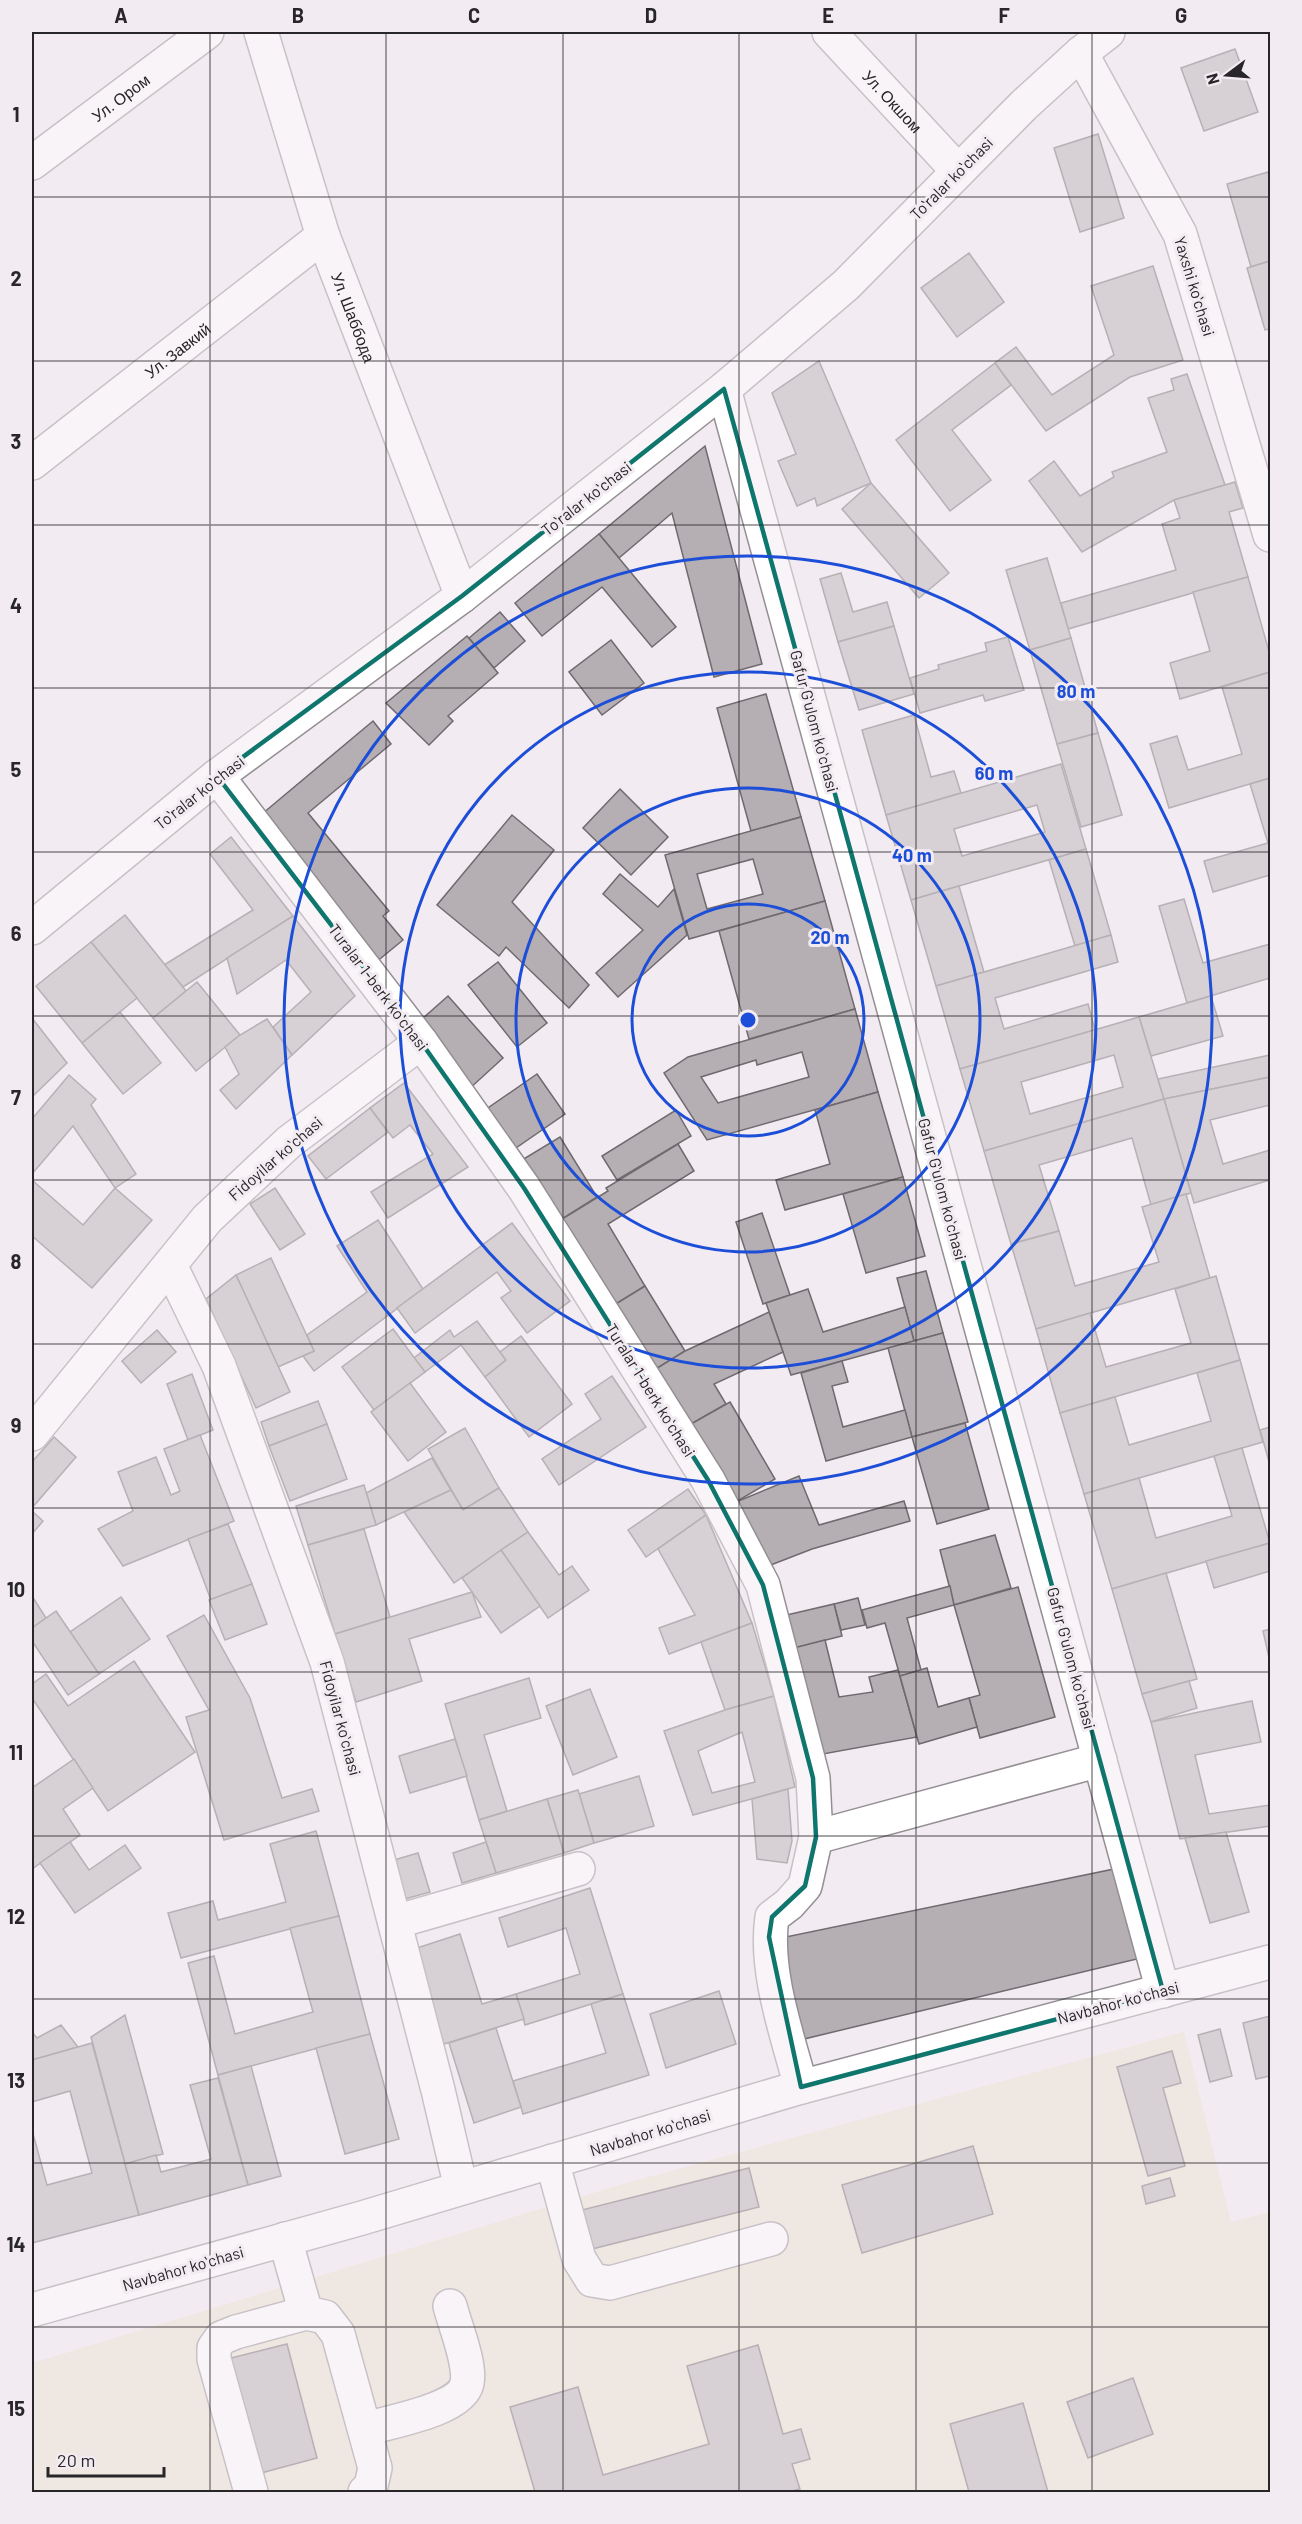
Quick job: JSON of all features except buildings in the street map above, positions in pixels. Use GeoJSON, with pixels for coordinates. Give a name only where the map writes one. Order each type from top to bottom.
{"type":"FeatureCollection","features":[{"type":"Feature","properties":{"kind":"street","name":"Ул. Ором"},"geometry":{"type":"LineString","coordinates":[[32,163],[207,32]]}},
{"type":"Feature","properties":{"kind":"street","name":"Ул. Шаббода"},"geometry":{"type":"LineString","coordinates":[[261,32],[323,236],[462,596]]}},
{"type":"Feature","properties":{"kind":"street","name":"Ул. Окшом"},"geometry":{"type":"LineString","coordinates":[[829,32],[958,171]]}},
{"type":"Feature","properties":{"kind":"street","name":"Toʻralar koʻchasi"},"geometry":{"type":"LineString","coordinates":[[32,928],[217,776],[462,596],[724,389],[846,285],[1024,105],[1081,53],[1108,32]]}},
{"type":"Feature","properties":{"kind":"street","name":"Yaxshi koʻchasi"},"geometry":{"type":"LineString","coordinates":[[1081,53],[1180,234],[1270,535]]}},
{"type":"Feature","properties":{"kind":"street","name":"Ул. Завкий"},"geometry":{"type":"LineString","coordinates":[[32,463],[323,236]]}},
{"type":"Feature","properties":{"kind":"street","name":"Gafur Gʻulom koʻchasi"},"geometry":{"type":"LineString","coordinates":[[724,389],[1163,1990]]}},
{"type":"Feature","properties":{"kind":"street","name":"Turalar 1-berk koʻchasi"},"geometry":{"type":"LineString","coordinates":[[217,776],[421,1042],[524,1188],[695,1460],[763,1585],[813,1778],[816,1837],[805,1886],[789,1904],[772,1917],[769,1937],[773,1970],[801,2087]]}},
{"type":"Feature","properties":{"kind":"street","name":"Fidoyilar koʻchasi"},"geometry":{"type":"LineString","coordinates":[[32,1434],[207,1219],[289,1142],[421,1042]]}},
{"type":"Feature","properties":{"kind":"street","name":"Fidoyilar koʻchasi"},"geometry":{"type":"LineString","coordinates":[[170,1264],[219,1366],[327,1662],[461,2188]]}},
{"type":"Feature","properties":{"kind":"street"},"geometry":{"type":"LineString","coordinates":[[816,1837],[1100,1760]]}},
{"type":"Feature","properties":{"kind":"street"},"geometry":{"type":"LineString","coordinates":[[395,1922],[578,1869]]}},
{"type":"Feature","properties":{"kind":"street","name":"Navbahor koʻchasi"},"geometry":{"type":"LineString","coordinates":[[32,2310],[461,2188],[801,2087],[1270,1962]]}},
{"type":"Feature","properties":{"kind":"street"},"geometry":{"type":"LineString","coordinates":[[552,2161],[579,2259],[592,2280],[610,2283],[771,2239]]}},
{"type":"Feature","properties":{"kind":"street"},"geometry":{"type":"LineString","coordinates":[[285,2239],[306,2313]]}},
{"type":"Feature","properties":{"kind":"street"},"geometry":{"type":"LineString","coordinates":[[365,2429],[435,2409],[456,2399],[467,2384],[466,2366],[450,2306]]}},
{"type":"Feature","properties":{"kind":"street"},"geometry":{"type":"LineString","coordinates":[[251,2493],[214,2359],[214,2348],[221,2338],[236,2332],[306,2313],[325,2317],[338,2334],[375,2468],[371,2486],[365,2493]]}},
{"type":"Feature","properties":{"kind":"highlighted area"},"geometry":{"type":"Polygon","coordinates":[[[724,389],[1163,1991],[801,2087],[769,1937],[772,1917],[805,1886],[816,1837],[813,1778],[763,1585],[708,1480],[524,1188],[421,1042],[217,776],[462,596],[724,389]]]}},
{"type":"Feature","properties":{"kind":"shaded area"},"geometry":{"type":"Polygon","coordinates":[[[1184,2032],[1231,2222],[1270,2212],[1270,2492],[32,2492],[32,2363],[623,2184],[1184,2032]]]}}]}
